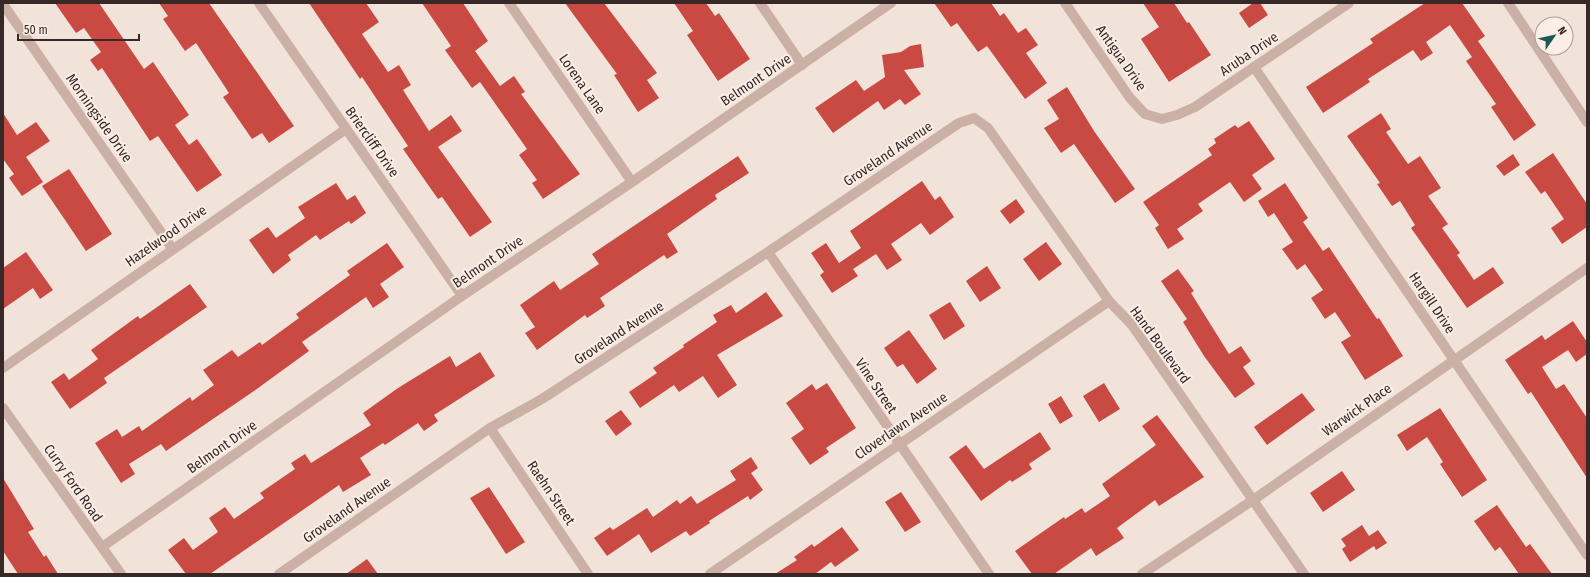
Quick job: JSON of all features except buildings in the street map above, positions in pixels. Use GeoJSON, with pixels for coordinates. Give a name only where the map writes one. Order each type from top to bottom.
{"type":"FeatureCollection","features":[{"type":"Feature","properties":{"kind":"street","name":"Briercliff Drive"},"geometry":{"type":"LineString","coordinates":[[260,3],[462,296]]}},
{"type":"Feature","properties":{"kind":"street","name":"Lorena Lane"},"geometry":{"type":"LineString","coordinates":[[509,3],[632,182]]}},
{"type":"Feature","properties":{"kind":"street"},"geometry":{"type":"LineString","coordinates":[[760,3],[802,65]]}},
{"type":"Feature","properties":{"kind":"street","name":"Belmont Drive"},"geometry":{"type":"LineString","coordinates":[[102,548],[462,296],[632,182],[891,3]]}},
{"type":"Feature","properties":{"kind":"street","name":"Antigua Drive"},"geometry":{"type":"LineString","coordinates":[[1065,3],[1130,98],[1145,114],[1162,119]]}},
{"type":"Feature","properties":{"kind":"street","name":"Aruba Drive"},"geometry":{"type":"LineString","coordinates":[[1162,119],[1177,115],[1195,107],[1348,3]]}},
{"type":"Feature","properties":{"kind":"street"},"geometry":{"type":"LineString","coordinates":[[1508,3],[1587,122]]}},
{"type":"Feature","properties":{"kind":"street","name":"Morningside Drive"},"geometry":{"type":"LineString","coordinates":[[3,4],[172,248]]}},
{"type":"Feature","properties":{"kind":"street","name":"Hargill Drive"},"geometry":{"type":"LineString","coordinates":[[1254,68],[1587,555]]}},
{"type":"Feature","properties":{"kind":"street","name":"Groveland Avenue"},"geometry":{"type":"LineString","coordinates":[[280,574],[490,428],[542,399],[768,252],[959,123],[974,118]]}},
{"type":"Feature","properties":{"kind":"street","name":"Hand Boulevard"},"geometry":{"type":"LineString","coordinates":[[974,118],[988,128],[1109,301],[1132,324],[1304,574]]}},
{"type":"Feature","properties":{"kind":"street","name":"Hazelwood Drive"},"geometry":{"type":"LineString","coordinates":[[3,368],[172,248],[346,129]]}},
{"type":"Feature","properties":{"kind":"street","name":"Vine Street"},"geometry":{"type":"LineString","coordinates":[[768,252],[989,574]]}},
{"type":"Feature","properties":{"kind":"street","name":"Warwick Place"},"geometry":{"type":"LineString","coordinates":[[1142,574],[1253,500],[1587,268]]}},
{"type":"Feature","properties":{"kind":"street","name":"Cloverlawn Avenue"},"geometry":{"type":"LineString","coordinates":[[710,574],[1109,301]]}},
{"type":"Feature","properties":{"kind":"street","name":"Curry Ford Road"},"geometry":{"type":"LineString","coordinates":[[3,408],[121,574]]}},
{"type":"Feature","properties":{"kind":"street","name":"Raehn Street"},"geometry":{"type":"LineString","coordinates":[[490,428],[588,574]]}}]}
